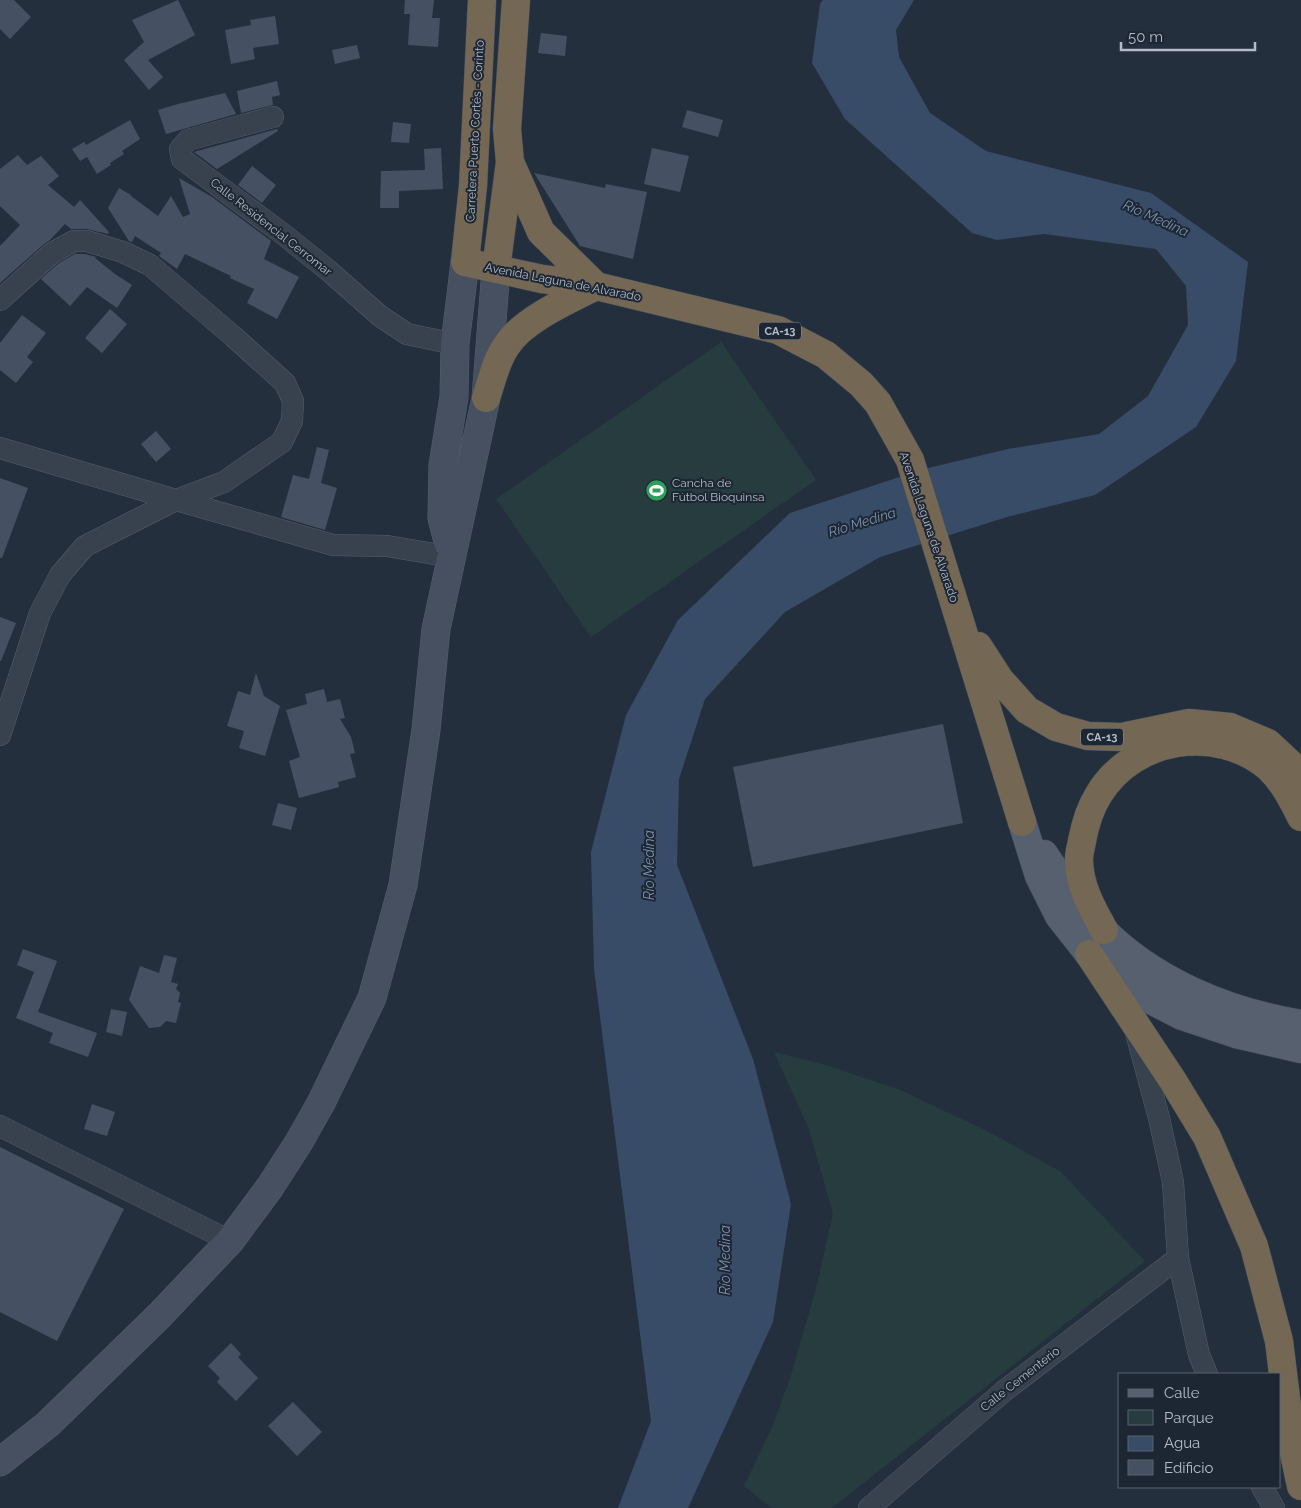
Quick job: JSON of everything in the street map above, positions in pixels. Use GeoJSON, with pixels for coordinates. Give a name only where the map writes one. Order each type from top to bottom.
{"type":"FeatureCollection","features":[{"type":"Feature","properties":{"kind":"highway","name":"Carretera Puerto Cortés - Corinto"},"geometry":{"type":"LineString","coordinates":[[466,262],[473,186],[482,0]]}},
{"type":"Feature","properties":{"kind":"highway"},"geometry":{"type":"LineString","coordinates":[[496,269],[510,162],[507,129],[516,0]]}},
{"type":"Feature","properties":{"kind":"highway"},"geometry":{"type":"LineString","coordinates":[[486,398],[499,360],[516,333],[554,308],[596,286],[541,232],[510,162]]}},
{"type":"Feature","properties":{"kind":"highway","name":"Avenida Laguna de Alvarado"},"geometry":{"type":"LineString","coordinates":[[466,262],[542,279],[596,286],[778,330],[826,354],[861,384],[878,403],[910,460],[1022,822]]}},
{"type":"Feature","properties":{"kind":"highway","name":"CA-13"},"geometry":{"type":"LineString","coordinates":[[953,597],[978,648],[1000,680],[1027,710],[1056,727],[1088,736],[1122,737],[1189,722],[1230,726],[1268,743],[1301,774]]}},
{"type":"Feature","properties":{"kind":"highway"},"geometry":{"type":"LineString","coordinates":[[1104,930],[1085,893],[1079,859],[1085,824],[1098,794],[1119,769],[1146,752],[1177,742],[1209,741],[1240,750],[1268,767],[1289,792],[1301,817]]}},
{"type":"Feature","properties":{"kind":"highway"},"geometry":{"type":"LineString","coordinates":[[1089,954],[1208,1137],[1254,1246],[1280,1341],[1291,1439],[1301,1486]]}},
{"type":"Feature","properties":{"kind":"main road"},"geometry":{"type":"LineString","coordinates":[[452,557],[442,518],[443,465],[454,397],[455,344],[466,262]]}},
{"type":"Feature","properties":{"kind":"main road"},"geometry":{"type":"LineString","coordinates":[[0,1462],[48,1424],[159,1316],[230,1241],[270,1187],[299,1142],[321,1103],[372,998],[403,885],[426,730],[436,629],[486,398],[496,269]]}},
{"type":"Feature","properties":{"kind":"main road","name":"Avenida Laguna de Alvarado"},"geometry":{"type":"LineString","coordinates":[[1022,822],[1075,899],[1104,930],[1134,956],[1169,979],[1209,999],[1249,1013],[1301,1024]]}},
{"type":"Feature","properties":{"kind":"main road","name":"Avenida Laguna de Alvarado"},"geometry":{"type":"LineString","coordinates":[[1022,822],[1039,876],[1059,916],[1089,954],[1137,993],[1182,1016],[1236,1034],[1301,1049]]}},
{"type":"Feature","properties":{"kind":"street","name":"Calle Residencial Cerromar"},"geometry":{"type":"LineString","coordinates":[[273,118],[188,140],[180,148],[182,159],[283,234],[380,316],[407,334],[455,344]]}},
{"type":"Feature","properties":{"kind":"street"},"geometry":{"type":"LineString","coordinates":[[0,300],[52,253],[74,241],[87,241],[123,252],[150,265],[285,383],[293,401],[292,421],[282,442],[224,482],[176,500],[85,546],[60,575],[40,613],[0,735]]}},
{"type":"Feature","properties":{"kind":"street"},"geometry":{"type":"LineString","coordinates":[[0,448],[333,545],[387,546],[452,557]]}},
{"type":"Feature","properties":{"kind":"street"},"geometry":{"type":"LineString","coordinates":[[1134,1024],[1159,1118],[1173,1182],[1178,1258],[1199,1355],[1207,1373]]}},
{"type":"Feature","properties":{"kind":"street"},"geometry":{"type":"LineString","coordinates":[[0,1126],[230,1241]]}},
{"type":"Feature","properties":{"kind":"street","name":"Calle Cementerio"},"geometry":{"type":"LineString","coordinates":[[869,1508],[1004,1390],[1178,1258]]}},
{"type":"Feature","properties":{"kind":"street"},"geometry":{"type":"LineString","coordinates":[[1263,1488],[1274,1508]]}},
{"type":"Feature","properties":{"kind":"green space","name":"Cancha de Fútbol Bioquinsa"},"geometry":{"type":"Polygon","coordinates":[[[721,342],[816,480],[591,637],[496,499],[721,342]]]}},
{"type":"Feature","properties":{"kind":"green space"},"geometry":{"type":"Polygon","coordinates":[[[774,1052],[826,1065],[900,1090],[985,1130],[1060,1171],[1145,1261],[832,1508],[771,1508],[744,1486],[773,1425],[791,1375],[817,1285],[833,1213],[808,1127],[774,1052]]]}},
{"type":"Feature","properties":{"kind":"water","name":"Río Medina"},"geometry":{"type":"Polygon","coordinates":[[[823,0],[914,0],[896,30],[899,57],[930,113],[986,151],[1151,193],[1248,262],[1236,361],[1196,427],[1095,495],[1007,517],[880,557],[785,612],[705,699],[679,779],[677,865],[753,1059],[791,1204],[773,1322],[688,1508],[618,1508],[651,1421],[594,969],[591,852],[626,715],[678,620],[790,513],[924,469],[1008,449],[1099,434],[1148,396],[1188,325],[1186,286],[1156,249],[1044,234],[997,240],[972,233],[845,119],[812,63],[820,4],[823,0]]]}},
{"type":"Feature","properties":{"kind":"building"},"geometry":{"type":"Polygon","coordinates":[[[0,0],[14,0],[31,17],[10,39],[0,29],[0,0]]]}},
{"type":"Feature","properties":{"kind":"building"},"geometry":{"type":"Polygon","coordinates":[[[178,0],[195,35],[148,60],[163,77],[149,90],[124,60],[144,42],[132,20],[178,0]]]}},
{"type":"Feature","properties":{"kind":"building"},"geometry":{"type":"Polygon","coordinates":[[[405,0],[434,0],[432,18],[440,18],[438,47],[408,45],[410,14],[404,14],[405,0]]]}},
{"type":"Feature","properties":{"kind":"building"},"geometry":{"type":"Polygon","coordinates":[[[275,16],[279,44],[253,48],[255,59],[231,64],[225,30],[251,25],[250,20],[275,16]]]}},
{"type":"Feature","properties":{"kind":"building"},"geometry":{"type":"Polygon","coordinates":[[[541,33],[567,36],[565,56],[538,53],[541,33]]]}},
{"type":"Feature","properties":{"kind":"building"},"geometry":{"type":"Polygon","coordinates":[[[357,45],[360,58],[335,64],[332,50],[357,45]]]}},
{"type":"Feature","properties":{"kind":"building"},"geometry":{"type":"Polygon","coordinates":[[[277,81],[280,95],[272,97],[273,105],[241,113],[237,91],[277,81]]]}},
{"type":"Feature","properties":{"kind":"building"},"geometry":{"type":"Polygon","coordinates":[[[225,93],[236,114],[166,134],[158,110],[225,93]]]}},
{"type":"Feature","properties":{"kind":"building"},"geometry":{"type":"Polygon","coordinates":[[[687,110],[723,120],[718,137],[682,127],[687,110]]]}},
{"type":"Feature","properties":{"kind":"building"},"geometry":{"type":"Polygon","coordinates":[[[130,120],[140,139],[122,151],[124,154],[97,174],[87,157],[80,161],[72,149],[84,142],[86,145],[130,120]]]}},
{"type":"Feature","properties":{"kind":"building"},"geometry":{"type":"Polygon","coordinates":[[[393,122],[411,124],[409,143],[391,142],[393,122]]]}},
{"type":"Feature","properties":{"kind":"building"},"geometry":{"type":"Polygon","coordinates":[[[277,129],[278,131],[217,169],[194,152],[277,129]]]}},
{"type":"Feature","properties":{"kind":"building"},"geometry":{"type":"Polygon","coordinates":[[[441,148],[443,189],[399,191],[399,208],[380,208],[381,171],[425,170],[424,149],[441,148]]]}},
{"type":"Feature","properties":{"kind":"building"},"geometry":{"type":"Polygon","coordinates":[[[652,148],[689,156],[680,192],[644,184],[652,148]]]}},
{"type":"Feature","properties":{"kind":"building"},"geometry":{"type":"Polygon","coordinates":[[[18,155],[27,165],[41,156],[59,176],[48,185],[74,207],[80,200],[109,232],[108,234],[87,229],[71,229],[65,224],[50,240],[0,283],[0,246],[20,225],[0,206],[0,169],[18,155]]]}},
{"type":"Feature","properties":{"kind":"building"},"geometry":{"type":"Polygon","coordinates":[[[252,166],[276,185],[262,203],[238,185],[252,166]]]}},
{"type":"Feature","properties":{"kind":"building"},"geometry":{"type":"Polygon","coordinates":[[[534,173],[605,188],[606,184],[647,192],[633,259],[580,246],[534,173]]]}},
{"type":"Feature","properties":{"kind":"building"},"geometry":{"type":"Polygon","coordinates":[[[179,178],[212,197],[271,241],[264,259],[299,277],[277,319],[247,303],[254,289],[230,278],[231,276],[185,254],[177,269],[159,256],[161,253],[135,236],[132,242],[129,241],[108,208],[119,188],[158,216],[171,196],[183,217],[190,214],[179,178]]]}},
{"type":"Feature","properties":{"kind":"building"},"geometry":{"type":"Polygon","coordinates":[[[75,254],[96,257],[115,274],[132,285],[117,308],[87,287],[70,306],[41,279],[59,263],[75,254]]]}},
{"type":"Feature","properties":{"kind":"building"},"geometry":{"type":"Polygon","coordinates":[[[110,309],[127,324],[102,353],[85,338],[110,309]]]}},
{"type":"Feature","properties":{"kind":"building"},"geometry":{"type":"Polygon","coordinates":[[[22,315],[46,333],[27,357],[33,362],[16,383],[0,370],[0,343],[22,315]]]}},
{"type":"Feature","properties":{"kind":"building"},"geometry":{"type":"Polygon","coordinates":[[[156,431],[171,449],[156,462],[141,444],[156,431]]]}},
{"type":"Feature","properties":{"kind":"building"},"geometry":{"type":"Polygon","coordinates":[[[317,447],[329,450],[321,483],[337,488],[325,530],[281,517],[293,475],[309,479],[317,447]]]}},
{"type":"Feature","properties":{"kind":"building"},"geometry":{"type":"Polygon","coordinates":[[[0,478],[28,488],[2,558],[0,558],[0,478]]]}},
{"type":"Feature","properties":{"kind":"building"},"geometry":{"type":"Polygon","coordinates":[[[0,617],[16,623],[1,661],[0,661],[0,617]]]}},
{"type":"Feature","properties":{"kind":"building"},"geometry":{"type":"Polygon","coordinates":[[[256,673],[264,696],[280,706],[265,756],[239,748],[244,731],[227,726],[238,691],[250,695],[256,673]]]}},
{"type":"Feature","properties":{"kind":"building"},"geometry":{"type":"Polygon","coordinates":[[[324,689],[327,702],[340,699],[345,718],[340,719],[351,737],[355,753],[350,754],[356,777],[338,782],[339,787],[299,798],[289,761],[300,757],[286,710],[307,704],[305,694],[324,689]]]}},
{"type":"Feature","properties":{"kind":"building"},"geometry":{"type":"Polygon","coordinates":[[[943,724],[963,823],[753,867],[733,767],[943,724]]]}},
{"type":"Feature","properties":{"kind":"building"},"geometry":{"type":"Polygon","coordinates":[[[278,803],[297,808],[291,830],[272,825],[278,803]]]}},
{"type":"Feature","properties":{"kind":"building"},"geometry":{"type":"Polygon","coordinates":[[[23,949],[57,961],[38,1012],[97,1033],[88,1057],[49,1043],[53,1033],[16,1018],[34,972],[17,965],[23,949]]]}},
{"type":"Feature","properties":{"kind":"building"},"geometry":{"type":"Polygon","coordinates":[[[164,955],[177,958],[171,982],[178,984],[176,989],[180,993],[178,1002],[181,1003],[176,1023],[166,1021],[160,1027],[149,1028],[129,1000],[140,966],[159,973],[164,955]]]}},
{"type":"Feature","properties":{"kind":"building"},"geometry":{"type":"Polygon","coordinates":[[[111,1009],[127,1012],[122,1036],[106,1032],[111,1009]]]}},
{"type":"Feature","properties":{"kind":"building"},"geometry":{"type":"Polygon","coordinates":[[[92,1104],[115,1112],[107,1136],[84,1129],[92,1104]]]}},
{"type":"Feature","properties":{"kind":"building"},"geometry":{"type":"Polygon","coordinates":[[[0,1147],[124,1209],[57,1341],[0,1312],[0,1147]]]}},
{"type":"Feature","properties":{"kind":"building"},"geometry":{"type":"Polygon","coordinates":[[[231,1343],[241,1354],[238,1357],[258,1378],[236,1401],[217,1382],[220,1378],[208,1366],[231,1343]]]}},
{"type":"Feature","properties":{"kind":"building"},"geometry":{"type":"Polygon","coordinates":[[[293,1402],[322,1432],[297,1456],[268,1426],[293,1402]]]}},
{"type":"Feature","properties":{"kind":"place","name":"Cancha de Fútbol Bioquinsa"},"geometry":{"type":"Point","coordinates":[656,490]}}]}
